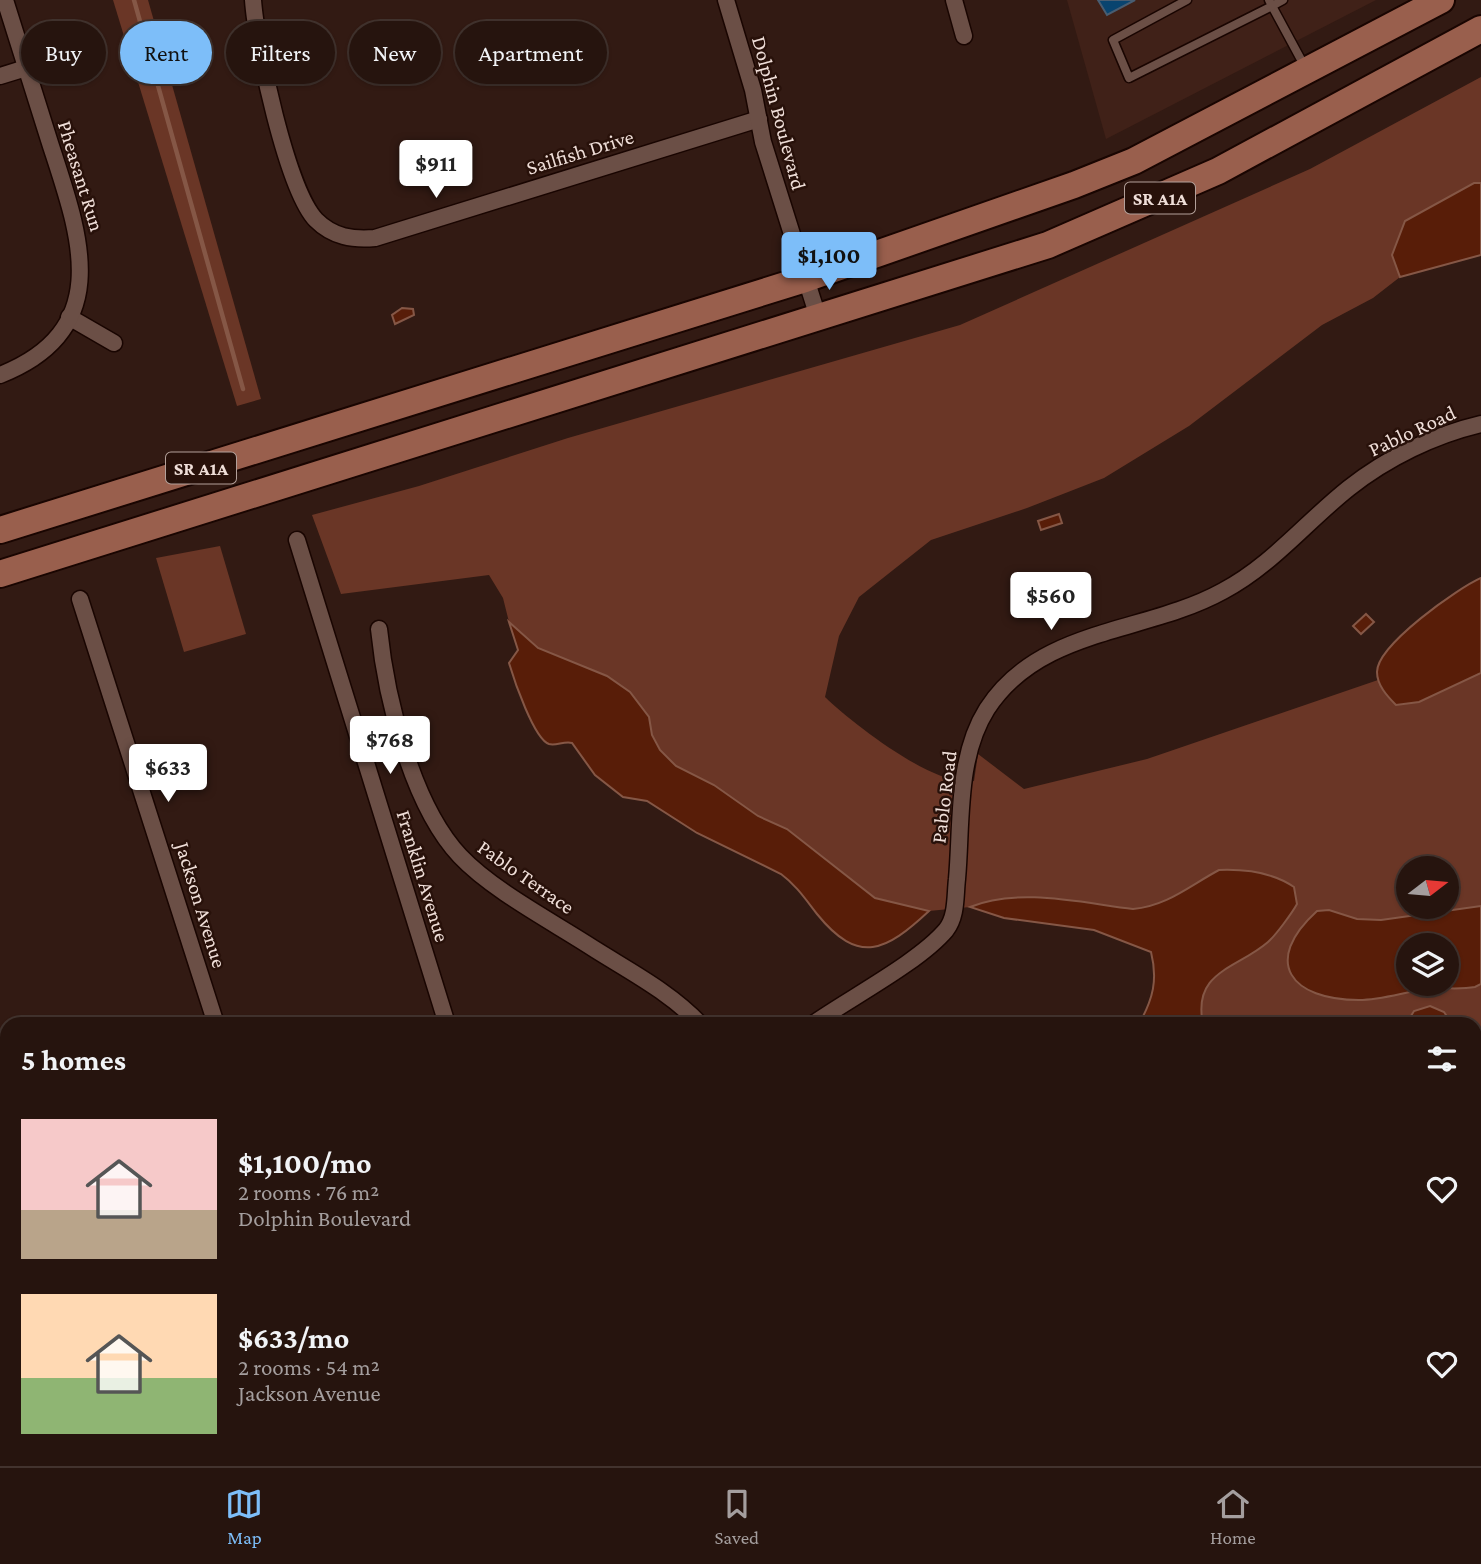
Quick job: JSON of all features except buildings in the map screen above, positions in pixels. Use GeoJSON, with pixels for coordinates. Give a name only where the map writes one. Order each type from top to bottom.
{"type":"FeatureCollection","features":[{"type":"Feature","properties":{"kind":"main road","name":"SR A1A"},"geometry":{"type":"LineString","coordinates":[[0,530],[805,279],[1134,161],[1441,0]]}},
{"type":"Feature","properties":{"kind":"main road","name":"SR A1A"},"geometry":{"type":"LineString","coordinates":[[0,574],[1048,245],[1218,172],[1481,29]]}},
{"type":"Feature","properties":{"kind":"main road"},"geometry":{"type":"LineString","coordinates":[[377,413],[390,452]]}},
{"type":"Feature","properties":{"kind":"street","name":"Pheasant Run"},"geometry":{"type":"LineString","coordinates":[[5,0],[21,52]]}},
{"type":"Feature","properties":{"kind":"street","name":"Sailfish Drive"},"geometry":{"type":"LineString","coordinates":[[253,0],[267,83],[299,192],[315,219],[345,238],[375,238],[759,118]]}},
{"type":"Feature","properties":{"kind":"street","name":"Dolphin Boulevard"},"geometry":{"type":"LineString","coordinates":[[726,0],[818,317]]}},
{"type":"Feature","properties":{"kind":"street"},"geometry":{"type":"LineString","coordinates":[[954,0],[964,36]]}},
{"type":"Feature","properties":{"kind":"street"},"geometry":{"type":"LineString","coordinates":[[0,76],[21,70]]}},
{"type":"Feature","properties":{"kind":"street","name":"Pheasant Run"},"geometry":{"type":"LineString","coordinates":[[0,375],[44,349],[69,317],[77,298],[81,274],[77,228],[31,84]]}},
{"type":"Feature","properties":{"kind":"street"},"geometry":{"type":"LineString","coordinates":[[69,317],[114,343]]}},
{"type":"Feature","properties":{"kind":"street","name":"Pablo Road"},"geometry":{"type":"LineString","coordinates":[[824,1017],[930,947],[947,928],[955,911],[969,752],[986,711],[1016,676],[1031,664],[1066,645],[1191,606],[1222,592],[1273,558],[1370,472],[1432,440],[1481,424]]}},
{"type":"Feature","properties":{"kind":"street","name":"Franklin Avenue"},"geometry":{"type":"LineString","coordinates":[[297,540],[445,1017]]}},
{"type":"Feature","properties":{"kind":"street","name":"Jackson Avenue"},"geometry":{"type":"LineString","coordinates":[[80,598],[214,1017]]}},
{"type":"Feature","properties":{"kind":"street","name":"Pablo Terrace"},"geometry":{"type":"LineString","coordinates":[[379,629],[387,689],[417,784],[445,839],[474,869],[661,992],[691,1017]]}},
{"type":"Feature","properties":{"kind":"lane"},"geometry":{"type":"LineString","coordinates":[[1187,0],[1113,40],[1129,78],[1271,3],[1283,0]]}},
{"type":"Feature","properties":{"kind":"lane"},"geometry":{"type":"LineString","coordinates":[[1271,3],[1308,72]]}},
{"type":"Feature","properties":{"kind":"shaded area"},"geometry":{"type":"Polygon","coordinates":[[[113,0],[148,0],[154,21],[120,23],[113,0]]]}},
{"type":"Feature","properties":{"kind":"shaded area"},"geometry":{"type":"Polygon","coordinates":[[[1067,0],[1376,0],[1106,139],[1067,0]]]}},
{"type":"Feature","properties":{"kind":"shaded area"},"geometry":{"type":"Polygon","coordinates":[[[1481,77],[1481,255],[1400,277],[1373,298],[1322,325],[1189,426],[1104,478],[1027,508],[931,540],[859,597],[839,636],[825,697],[895,752],[938,775],[958,781],[974,781],[978,754],[1024,789],[1147,759],[1378,680],[1380,666],[1401,636],[1435,607],[1481,578],[1481,1017],[1143,1017],[1154,989],[1151,952],[1094,930],[1004,918],[970,907],[929,911],[875,898],[787,829],[758,816],[714,785],[676,766],[660,750],[652,735],[649,717],[630,692],[607,676],[538,648],[509,622],[503,598],[489,575],[341,594],[312,515],[419,486],[568,438],[960,325],[1310,169],[1481,77]]]}},
{"type":"Feature","properties":{"kind":"shaded area"},"geometry":{"type":"Polygon","coordinates":[[[139,84],[172,84],[261,399],[237,406],[139,84]]]}},
{"type":"Feature","properties":{"kind":"shaded area"},"geometry":{"type":"Polygon","coordinates":[[[1474,183],[1481,183],[1481,255],[1400,277],[1392,255],[1405,221],[1474,183]]]}},
{"type":"Feature","properties":{"kind":"shaded area"},"geometry":{"type":"Polygon","coordinates":[[[402,308],[413,309],[414,315],[395,324],[392,315],[402,308]]]}},
{"type":"Feature","properties":{"kind":"shaded area"},"geometry":{"type":"Polygon","coordinates":[[[1059,514],[1062,523],[1041,530],[1038,521],[1059,514]]]}},
{"type":"Feature","properties":{"kind":"shaded area"},"geometry":{"type":"Polygon","coordinates":[[[220,546],[246,634],[184,652],[156,558],[220,546]]]}},
{"type":"Feature","properties":{"kind":"shaded area"},"geometry":{"type":"Polygon","coordinates":[[[1481,578],[1481,673],[1419,702],[1396,705],[1381,686],[1377,672],[1390,647],[1420,619],[1481,578]]]}},
{"type":"Feature","properties":{"kind":"shaded area"},"geometry":{"type":"Polygon","coordinates":[[[1366,614],[1374,622],[1361,634],[1353,626],[1366,614]]]}},
{"type":"Feature","properties":{"kind":"shaded area"},"geometry":{"type":"Polygon","coordinates":[[[509,622],[538,648],[607,676],[630,692],[649,717],[652,735],[660,750],[676,766],[714,785],[758,816],[787,829],[875,898],[929,911],[914,925],[886,943],[873,947],[846,941],[832,930],[781,874],[697,833],[647,801],[623,797],[595,775],[572,743],[549,744],[537,732],[509,663],[518,650],[509,622]]]}},
{"type":"Feature","properties":{"kind":"shaded area"},"geometry":{"type":"Polygon","coordinates":[[[1219,870],[1267,875],[1294,887],[1297,904],[1284,924],[1268,942],[1220,973],[1211,982],[1204,993],[1202,1017],[1142,1017],[1153,989],[1151,952],[1094,930],[1004,918],[970,907],[989,901],[1030,897],[1133,909],[1157,904],[1219,870]]]}},
{"type":"Feature","properties":{"kind":"shaded area"},"geometry":{"type":"Polygon","coordinates":[[[1481,906],[1481,984],[1459,988],[1459,933],[1396,933],[1396,995],[1359,1000],[1335,998],[1316,993],[1301,985],[1291,975],[1288,962],[1290,946],[1300,929],[1317,911],[1329,910],[1357,919],[1460,919],[1460,909],[1481,906]]]}},
{"type":"Feature","properties":{"kind":"shaded area"},"geometry":{"type":"Polygon","coordinates":[[[1430,1006],[1444,1012],[1447,1017],[1410,1017],[1414,1011],[1430,1006]]]}},
{"type":"Feature","properties":{"kind":"waterway"},"geometry":{"type":"LineString","coordinates":[[134,0],[243,389]]}}]}
